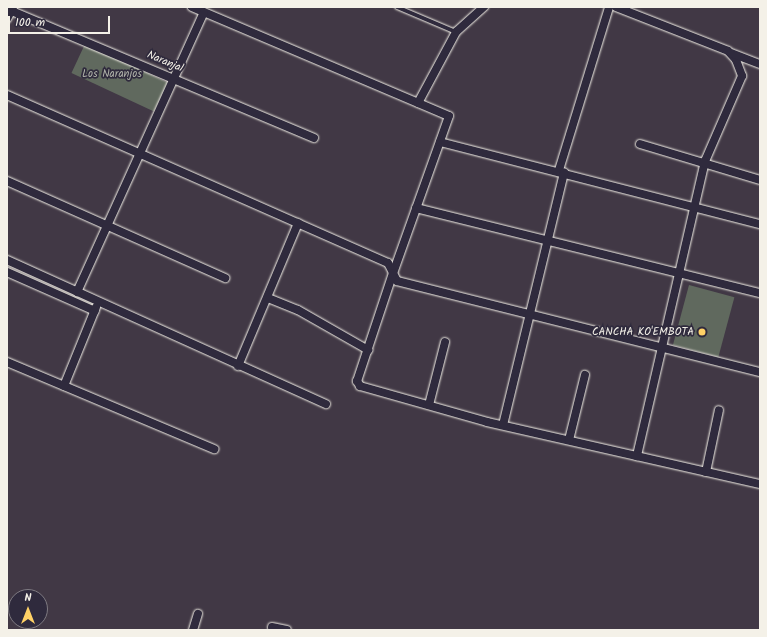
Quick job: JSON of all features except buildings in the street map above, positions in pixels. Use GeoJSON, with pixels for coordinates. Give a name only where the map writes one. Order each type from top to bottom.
{"type":"FeatureCollection","features":[{"type":"Feature","properties":{"kind":"street"},"geometry":{"type":"LineString","coordinates":[[192,7],[449,116],[393,273],[357,381],[360,386],[503,425],[760,484]]}},
{"type":"Feature","properties":{"kind":"street"},"geometry":{"type":"LineString","coordinates":[[418,103],[456,32],[484,7]]}},
{"type":"Feature","properties":{"kind":"street"},"geometry":{"type":"LineString","coordinates":[[503,425],[547,241],[561,171],[609,7]]}},
{"type":"Feature","properties":{"kind":"street"},"geometry":{"type":"LineString","coordinates":[[616,7],[760,64]]}},
{"type":"Feature","properties":{"kind":"street"},"geometry":{"type":"LineString","coordinates":[[7,19],[10,9]]}},
{"type":"Feature","properties":{"kind":"street","name":"Naranjal"},"geometry":{"type":"LineString","coordinates":[[10,9],[314,138]]}},
{"type":"Feature","properties":{"kind":"street"},"geometry":{"type":"LineString","coordinates":[[77,292],[204,12]]}},
{"type":"Feature","properties":{"kind":"street"},"geometry":{"type":"LineString","coordinates":[[637,456],[664,349],[705,164],[742,76],[739,64],[729,52]]}},
{"type":"Feature","properties":{"kind":"street"},"geometry":{"type":"LineString","coordinates":[[7,95],[141,152],[388,263],[397,281],[529,316],[760,372]]}},
{"type":"Feature","properties":{"kind":"street"},"geometry":{"type":"LineString","coordinates":[[440,142],[561,171],[760,224]]}},
{"type":"Feature","properties":{"kind":"street"},"geometry":{"type":"LineString","coordinates":[[640,144],[760,180]]}},
{"type":"Feature","properties":{"kind":"street"},"geometry":{"type":"LineString","coordinates":[[7,181],[225,278]]}},
{"type":"Feature","properties":{"kind":"street"},"geometry":{"type":"LineString","coordinates":[[416,208],[760,293]]}},
{"type":"Feature","properties":{"kind":"street"},"geometry":{"type":"LineString","coordinates":[[238,366],[268,298],[298,223]]}},
{"type":"Feature","properties":{"kind":"street"},"geometry":{"type":"LineString","coordinates":[[7,260],[238,366],[326,404]]}},
{"type":"Feature","properties":{"kind":"street"},"geometry":{"type":"LineString","coordinates":[[7,272],[95,311]]}},
{"type":"Feature","properties":{"kind":"street"},"geometry":{"type":"LineString","coordinates":[[268,298],[298,310],[368,350]]}},
{"type":"Feature","properties":{"kind":"street"},"geometry":{"type":"LineString","coordinates":[[64,386],[98,302]]}},
{"type":"Feature","properties":{"kind":"street"},"geometry":{"type":"LineString","coordinates":[[429,405],[445,342]]}},
{"type":"Feature","properties":{"kind":"street"},"geometry":{"type":"LineString","coordinates":[[7,362],[214,449]]}},
{"type":"Feature","properties":{"kind":"street"},"geometry":{"type":"LineString","coordinates":[[569,440],[585,374]]}},
{"type":"Feature","properties":{"kind":"street"},"geometry":{"type":"LineString","coordinates":[[706,472],[719,410]]}},
{"type":"Feature","properties":{"kind":"street"},"geometry":{"type":"LineString","coordinates":[[194,630],[198,614]]}},
{"type":"Feature","properties":{"kind":"street"},"geometry":{"type":"LineString","coordinates":[[272,627],[287,630]]}},
{"type":"Feature","properties":{"kind":"lane"},"geometry":{"type":"LineString","coordinates":[[397,7],[456,32]]}},
{"type":"Feature","properties":{"kind":"green space","name":"Los Naranjos"},"geometry":{"type":"Polygon","coordinates":[[[85,44],[167,82],[154,111],[71,73],[85,44]]]}},
{"type":"Feature","properties":{"kind":"green space","name":"CANCHA KO'EMBOTA"},"geometry":{"type":"Polygon","coordinates":[[[689,285],[734,297],[718,357],[673,345],[689,285]]]}},
{"type":"Feature","properties":{"kind":"place","name":"CANCHA KO'EMBOTA"},"geometry":{"type":"Point","coordinates":[702,332]}}]}
